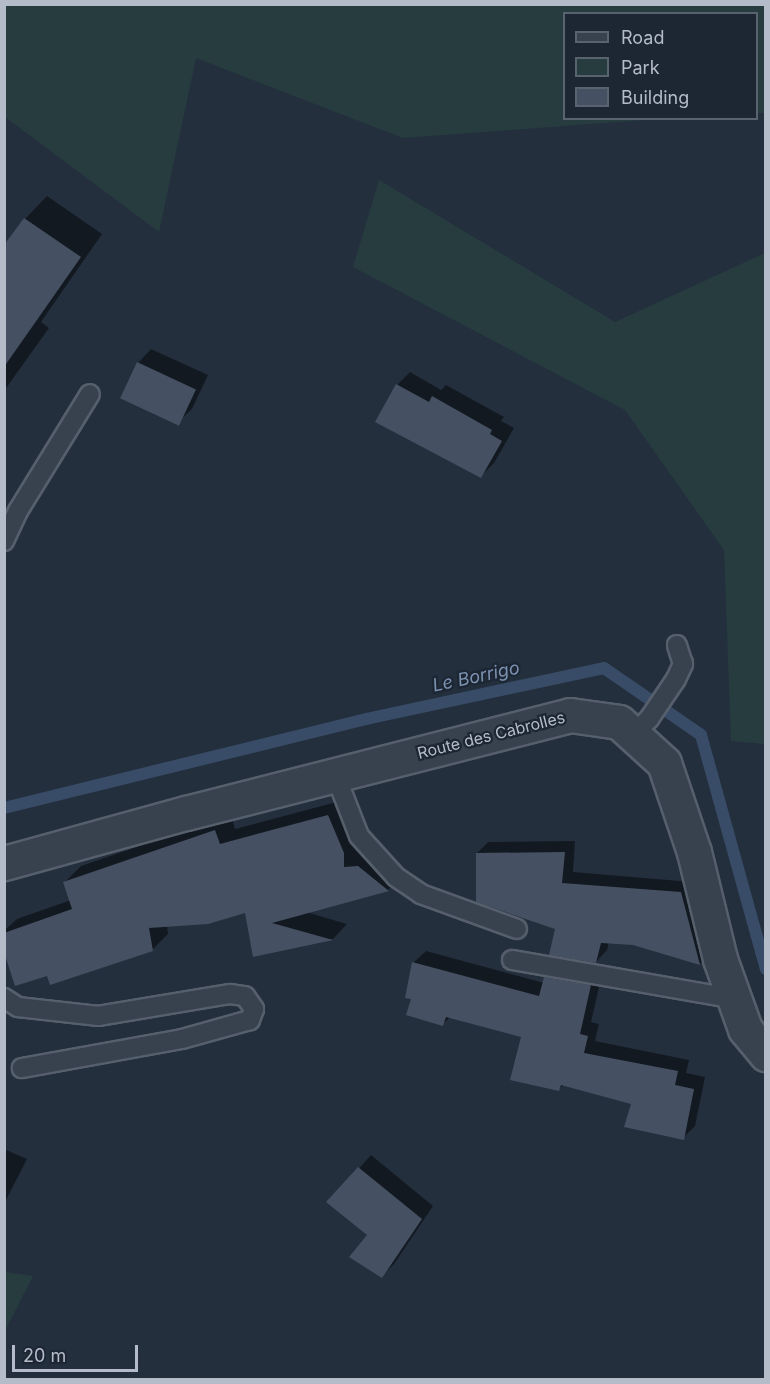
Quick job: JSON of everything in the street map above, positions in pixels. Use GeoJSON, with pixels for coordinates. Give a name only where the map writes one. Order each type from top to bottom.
{"type":"FeatureCollection","features":[{"type":"Feature","properties":{"kind":"street","name":"Route des Cabrolles"},"geometry":{"type":"LineString","coordinates":[[4,863],[335,774],[570,715],[641,727],[664,763],[694,852],[720,959],[745,1029],[765,1054]]}},
{"type":"Feature","properties":{"kind":"lane"},"geometry":{"type":"LineString","coordinates":[[4,541],[18,511],[90,394]]}},
{"type":"Feature","properties":{"kind":"lane"},"geometry":{"type":"LineString","coordinates":[[641,727],[676,679],[682,664],[677,645]]}},
{"type":"Feature","properties":{"kind":"lane"},"geometry":{"type":"LineString","coordinates":[[335,774],[360,836],[396,877],[421,894],[517,929]]}},
{"type":"Feature","properties":{"kind":"lane"},"geometry":{"type":"LineString","coordinates":[[512,960],[735,999]]}},
{"type":"Feature","properties":{"kind":"lane"},"geometry":{"type":"LineString","coordinates":[[4,998],[18,1007],[98,1016],[230,994],[245,996],[254,1009],[250,1020],[182,1039],[22,1068]]}},
{"type":"Feature","properties":{"kind":"green space"},"geometry":{"type":"Polygon","coordinates":[[[5,4],[765,5],[765,113],[758,113],[758,12],[563,12],[563,120],[645,120],[403,138],[196,58],[159,232],[5,117],[5,4]]]}},
{"type":"Feature","properties":{"kind":"green space"},"geometry":{"type":"Polygon","coordinates":[[[379,180],[615,322],[765,253],[765,744],[731,741],[724,550],[625,410],[353,267],[379,180]]]}},
{"type":"Feature","properties":{"kind":"green space"},"geometry":{"type":"Polygon","coordinates":[[[4,1272],[33,1276],[5,1331],[4,1272]]]}},
{"type":"Feature","properties":{"kind":"building"},"geometry":{"type":"Polygon","coordinates":[[[24,218],[81,257],[4,367],[4,245],[24,218]]]}},
{"type":"Feature","properties":{"kind":"building"},"geometry":{"type":"Polygon","coordinates":[[[137,362],[196,389],[179,426],[120,398],[137,362]]]}},
{"type":"Feature","properties":{"kind":"building"},"geometry":{"type":"Polygon","coordinates":[[[396,384],[429,402],[432,396],[492,430],[490,434],[502,441],[481,478],[375,422],[396,384]]]}},
{"type":"Feature","properties":{"kind":"building"},"geometry":{"type":"Polygon","coordinates":[[[328,815],[344,853],[344,867],[358,866],[389,891],[272,923],[333,940],[253,957],[245,913],[208,924],[149,928],[153,951],[50,985],[47,976],[15,986],[4,952],[4,933],[72,909],[63,882],[215,830],[220,844],[328,815]]]}},
{"type":"Feature","properties":{"kind":"building"},"geometry":{"type":"Polygon","coordinates":[[[565,852],[562,883],[681,892],[700,965],[633,945],[601,943],[596,963],[549,955],[555,929],[476,902],[476,853],[565,852]]]}},
{"type":"Feature","properties":{"kind":"building"},"geometry":{"type":"Polygon","coordinates":[[[412,962],[539,996],[544,977],[591,985],[580,1034],[588,1036],[584,1053],[678,1071],[675,1085],[694,1089],[684,1140],[624,1127],[631,1104],[561,1085],[559,1091],[510,1080],[521,1037],[446,1017],[443,1026],[406,1015],[411,999],[405,998],[412,962]]]}},
{"type":"Feature","properties":{"kind":"building"},"geometry":{"type":"Polygon","coordinates":[[[358,1167],[422,1219],[382,1278],[349,1257],[367,1235],[326,1202],[358,1167]]]}},
{"type":"Feature","properties":{"kind":"waterway","name":"Le Borrigo"},"geometry":{"type":"LineString","coordinates":[[4,808],[366,719],[604,668],[701,735],[766,969]]}}]}
